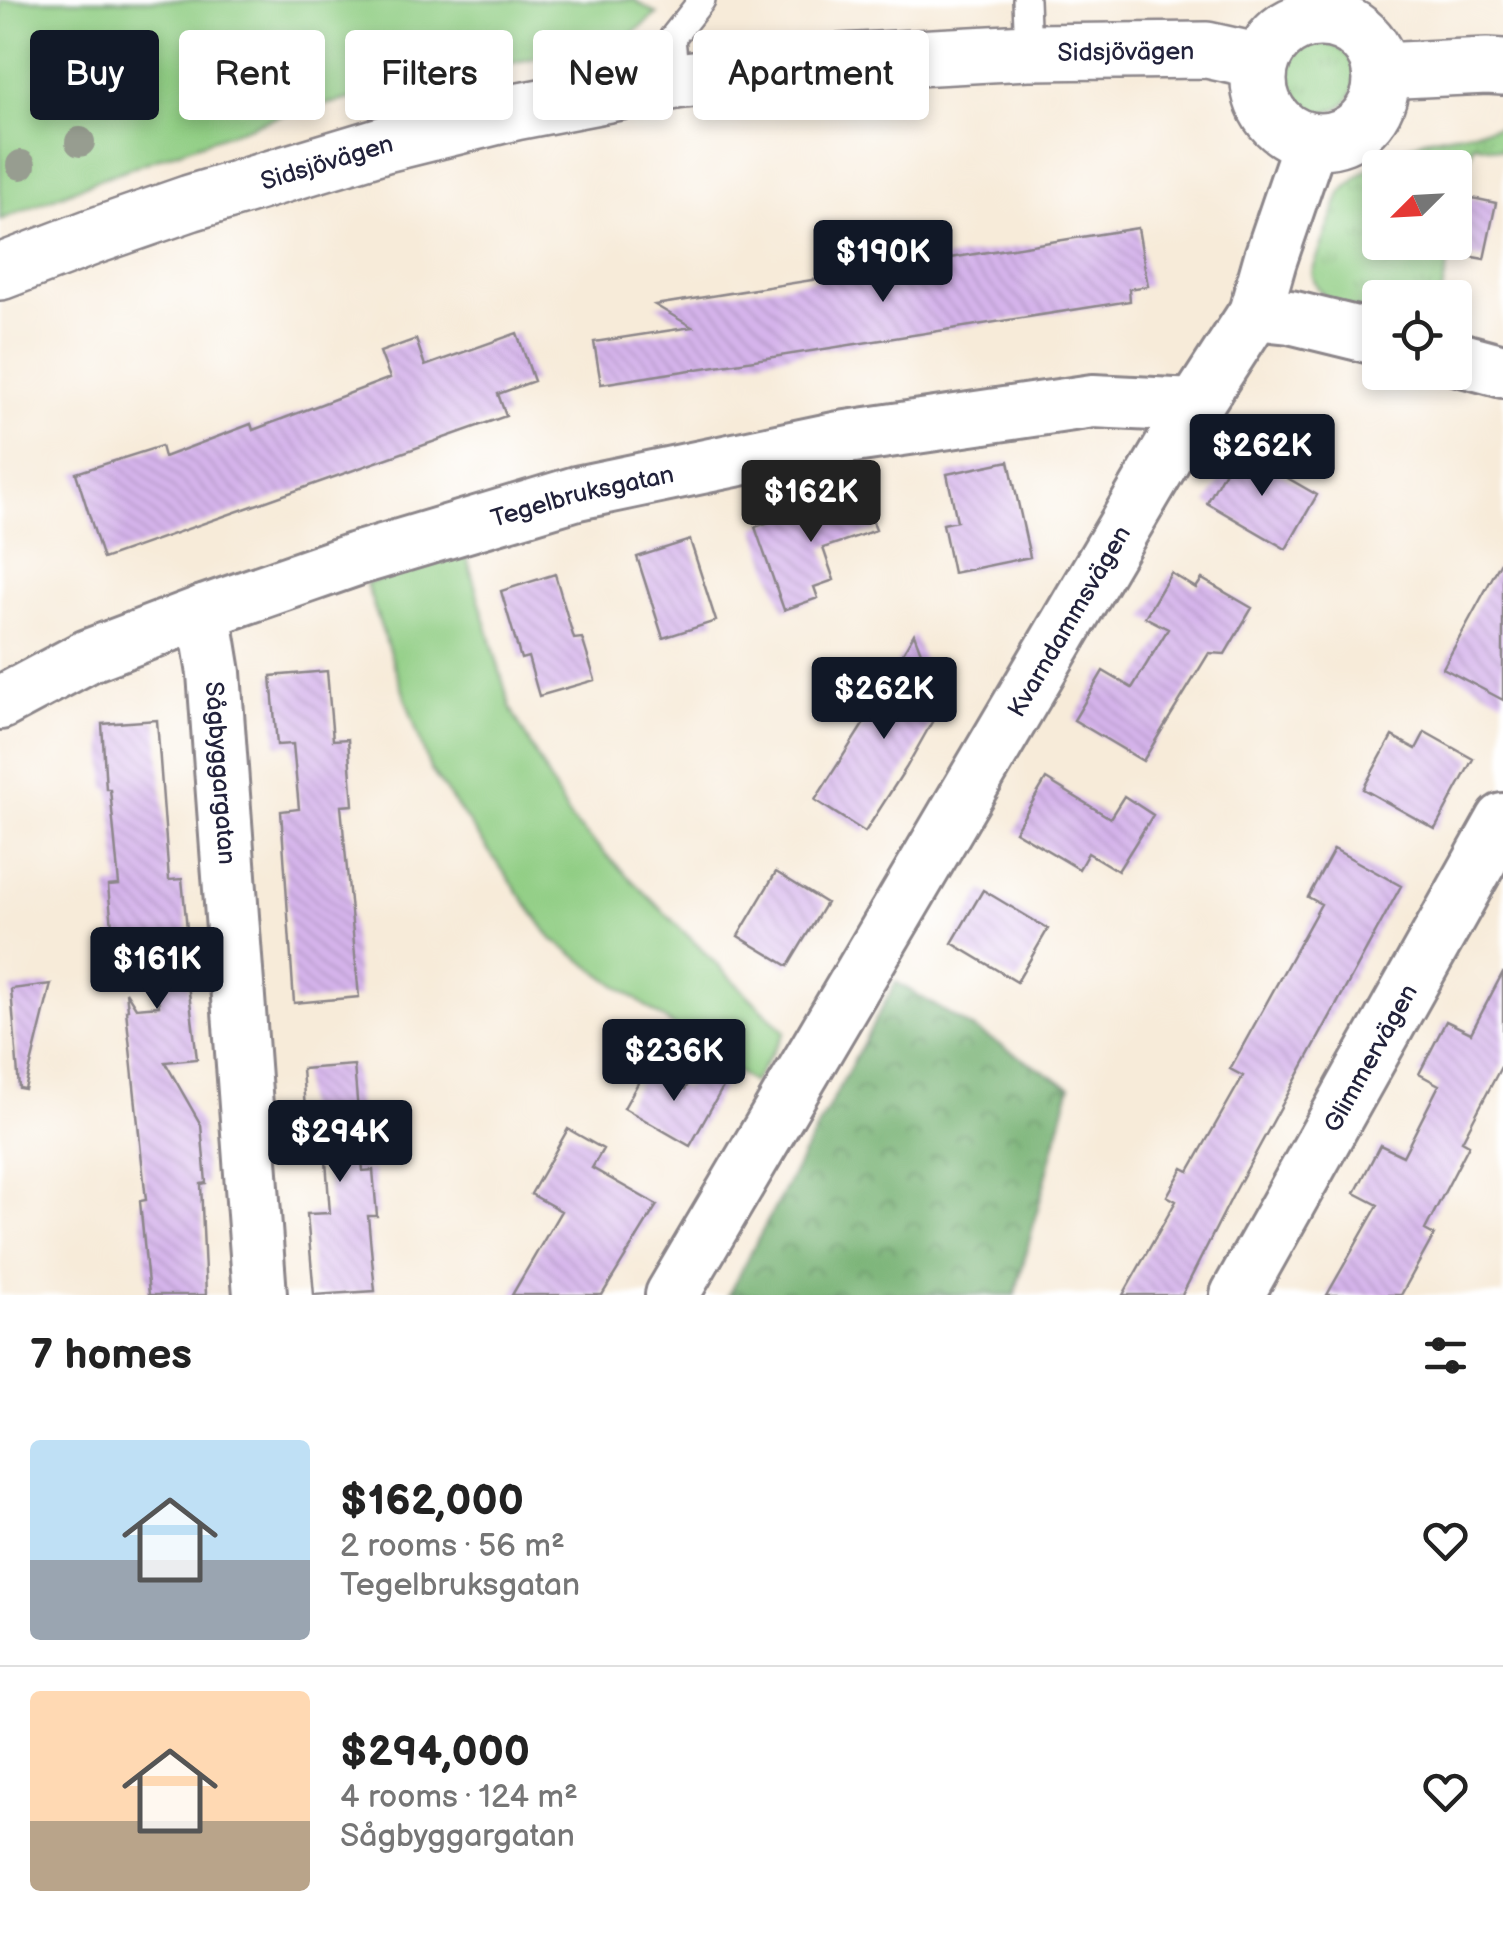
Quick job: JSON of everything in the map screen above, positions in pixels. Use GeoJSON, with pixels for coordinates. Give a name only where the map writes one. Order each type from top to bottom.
{"type":"FeatureCollection","features":[{"type":"Feature","properties":{"kind":"main road","name":"Sidsjövägen"},"geometry":{"type":"LineString","coordinates":[[0,272],[92,236],[384,144],[516,112],[676,81],[840,62],[1026,13],[1261,62]]}},
{"type":"Feature","properties":{"kind":"main road"},"geometry":{"type":"LineString","coordinates":[[1318,19],[1342,23],[1362,36],[1380,70],[1374,108],[1358,127],[1338,138],[1310,140],[1289,132],[1266,109],[1259,88],[1261,62],[1270,44],[1293,25],[1318,19]]}},
{"type":"Feature","properties":{"kind":"main road"},"geometry":{"type":"LineString","coordinates":[[1380,70],[1503,68]]}},
{"type":"Feature","properties":{"kind":"street","name":"Kvarndammsvägen"},"geometry":{"type":"LineString","coordinates":[[672,1295],[1194,406],[1255,313],[1310,140]]}},
{"type":"Feature","properties":{"kind":"street"},"geometry":{"type":"LineString","coordinates":[[1255,313],[1290,317],[1362,335]]}},
{"type":"Feature","properties":{"kind":"street"},"geometry":{"type":"LineString","coordinates":[[1472,362],[1503,370]]}},
{"type":"Feature","properties":{"kind":"street","name":"Tegelbruksgatan"},"geometry":{"type":"LineString","coordinates":[[0,703],[88,656],[204,612],[356,558],[577,492],[840,438],[1093,401],[1194,406]]}},
{"type":"Feature","properties":{"kind":"street","name":"Sågbyggargatan"},"geometry":{"type":"LineString","coordinates":[[204,612],[214,673],[260,1295]]}},
{"type":"Feature","properties":{"kind":"street","name":"Glimmervägen"},"geometry":{"type":"LineString","coordinates":[[1238,1295],[1503,820]]}},
{"type":"Feature","properties":{"kind":"lane"},"geometry":{"type":"LineString","coordinates":[[676,81],[672,38],[702,0]]}},
{"type":"Feature","properties":{"kind":"green space"},"geometry":{"type":"Polygon","coordinates":[[[0,0],[634,0],[657,14],[637,30],[533,30],[533,58],[513,63],[513,30],[345,30],[345,100],[325,105],[325,30],[179,30],[179,120],[268,120],[105,177],[0,220],[0,0]]]}},
{"type":"Feature","properties":{"kind":"green space"},"geometry":{"type":"Polygon","coordinates":[[[1321,43],[1346,53],[1356,78],[1346,103],[1321,113],[1296,103],[1286,78],[1296,53],[1321,43]]]}},
{"type":"Feature","properties":{"kind":"green space"},"geometry":{"type":"Polygon","coordinates":[[[1503,126],[1503,150],[1473,144],[1472,150],[1401,150],[1425,139],[1503,126]]]}},
{"type":"Feature","properties":{"kind":"green space"},"geometry":{"type":"Polygon","coordinates":[[[1362,173],[1362,260],[1449,260],[1444,280],[1362,280],[1362,310],[1337,304],[1321,292],[1312,272],[1341,193],[1362,173]]]}},
{"type":"Feature","properties":{"kind":"green space"},"geometry":{"type":"Polygon","coordinates":[[[465,551],[511,709],[571,820],[785,1032],[753,1083],[552,939],[430,769],[366,584],[465,551]]]}},
{"type":"Feature","properties":{"kind":"green space"},"geometry":{"type":"Polygon","coordinates":[[[896,982],[1070,1087],[1015,1295],[728,1295],[896,982]]]}},
{"type":"Feature","properties":{"kind":"building"},"geometry":{"type":"Polygon","coordinates":[[[1472,198],[1496,203],[1484,259],[1472,257],[1472,198]]]}},
{"type":"Feature","properties":{"kind":"building"},"geometry":{"type":"Polygon","coordinates":[[[1138,228],[1148,286],[1129,289],[1130,301],[601,384],[594,342],[692,327],[655,305],[1138,228]]]}},
{"type":"Feature","properties":{"kind":"building"},"geometry":{"type":"Polygon","coordinates":[[[517,333],[534,381],[498,394],[506,416],[103,559],[76,473],[161,446],[164,457],[251,424],[253,430],[390,378],[380,352],[416,339],[425,366],[517,333]]]}},
{"type":"Feature","properties":{"kind":"building"},"geometry":{"type":"Polygon","coordinates":[[[1237,449],[1317,495],[1286,549],[1207,503],[1237,449]]]}},
{"type":"Feature","properties":{"kind":"building"},"geometry":{"type":"Polygon","coordinates":[[[1009,461],[1030,557],[953,573],[943,524],[957,521],[947,474],[1009,461]]]}},
{"type":"Feature","properties":{"kind":"building"},"geometry":{"type":"Polygon","coordinates":[[[861,490],[876,530],[823,548],[834,580],[814,587],[818,598],[784,610],[755,527],[861,490]]]}},
{"type":"Feature","properties":{"kind":"building"},"geometry":{"type":"Polygon","coordinates":[[[690,540],[716,621],[663,638],[637,557],[690,540]]]}},
{"type":"Feature","properties":{"kind":"building"},"geometry":{"type":"Polygon","coordinates":[[[1503,558],[1503,700],[1443,668],[1503,558]]]}},
{"type":"Feature","properties":{"kind":"building"},"geometry":{"type":"Polygon","coordinates":[[[1171,573],[1196,588],[1202,579],[1252,608],[1225,654],[1209,653],[1143,761],[1074,720],[1103,671],[1132,688],[1168,629],[1145,617],[1171,573]]]}},
{"type":"Feature","properties":{"kind":"building"},"geometry":{"type":"Polygon","coordinates":[[[555,574],[574,639],[582,638],[595,680],[539,696],[528,657],[521,659],[501,591],[555,574]]]}},
{"type":"Feature","properties":{"kind":"building"},"geometry":{"type":"Polygon","coordinates":[[[914,634],[941,706],[865,832],[815,800],[871,712],[914,634]]]}},
{"type":"Feature","properties":{"kind":"building"},"geometry":{"type":"Polygon","coordinates":[[[327,671],[333,740],[348,739],[353,805],[341,806],[359,997],[294,1003],[281,811],[299,809],[293,744],[277,745],[271,676],[327,671]]]}},
{"type":"Feature","properties":{"kind":"building"},"geometry":{"type":"Polygon","coordinates":[[[157,720],[169,880],[182,879],[197,1059],[165,1062],[201,1125],[206,1183],[201,1184],[206,1295],[149,1295],[140,1201],[146,1200],[126,992],[136,1008],[159,1006],[151,943],[114,946],[108,886],[119,885],[102,724],[157,720]]]}},
{"type":"Feature","properties":{"kind":"building"},"geometry":{"type":"Polygon","coordinates":[[[1425,732],[1473,759],[1435,829],[1363,789],[1392,736],[1416,749],[1425,732]]]}},
{"type":"Feature","properties":{"kind":"building"},"geometry":{"type":"Polygon","coordinates":[[[1046,779],[1110,818],[1124,796],[1153,815],[1118,871],[1088,853],[1079,869],[1015,831],[1046,779]]]}},
{"type":"Feature","properties":{"kind":"building"},"geometry":{"type":"Polygon","coordinates":[[[1334,849],[1401,886],[1182,1295],[1123,1295],[1176,1201],[1167,1196],[1183,1168],[1189,1171],[1243,1076],[1230,1069],[1321,904],[1308,897],[1334,849]]]}},
{"type":"Feature","properties":{"kind":"building"},"geometry":{"type":"Polygon","coordinates":[[[776,872],[826,903],[788,966],[738,936],[776,872]]]}},
{"type":"Feature","properties":{"kind":"building"},"geometry":{"type":"Polygon","coordinates":[[[983,890],[1048,929],[1017,982],[952,943],[983,890]]]}},
{"type":"Feature","properties":{"kind":"building"},"geometry":{"type":"Polygon","coordinates":[[[1503,972],[1503,1063],[1462,1141],[1469,1145],[1425,1230],[1434,1235],[1401,1295],[1327,1295],[1378,1205],[1355,1193],[1380,1145],[1403,1156],[1439,1085],[1419,1074],[1446,1021],[1471,1033],[1503,972]]]}},
{"type":"Feature","properties":{"kind":"building"},"geometry":{"type":"Polygon","coordinates":[[[51,984],[25,1089],[19,1088],[11,989],[51,984]]]}},
{"type":"Feature","properties":{"kind":"building"},"geometry":{"type":"Polygon","coordinates":[[[354,1065],[363,1171],[373,1170],[377,1216],[368,1216],[375,1291],[314,1295],[307,1214],[330,1213],[324,1135],[307,1136],[302,1069],[354,1065]]]}},
{"type":"Feature","properties":{"kind":"building"},"geometry":{"type":"Polygon","coordinates":[[[647,1067],[685,1089],[696,1071],[723,1087],[690,1146],[624,1108],[647,1067]]]}},
{"type":"Feature","properties":{"kind":"building"},"geometry":{"type":"Polygon","coordinates":[[[568,1129],[603,1149],[592,1168],[657,1205],[602,1295],[512,1295],[561,1211],[531,1194],[568,1129]]]}}]}
